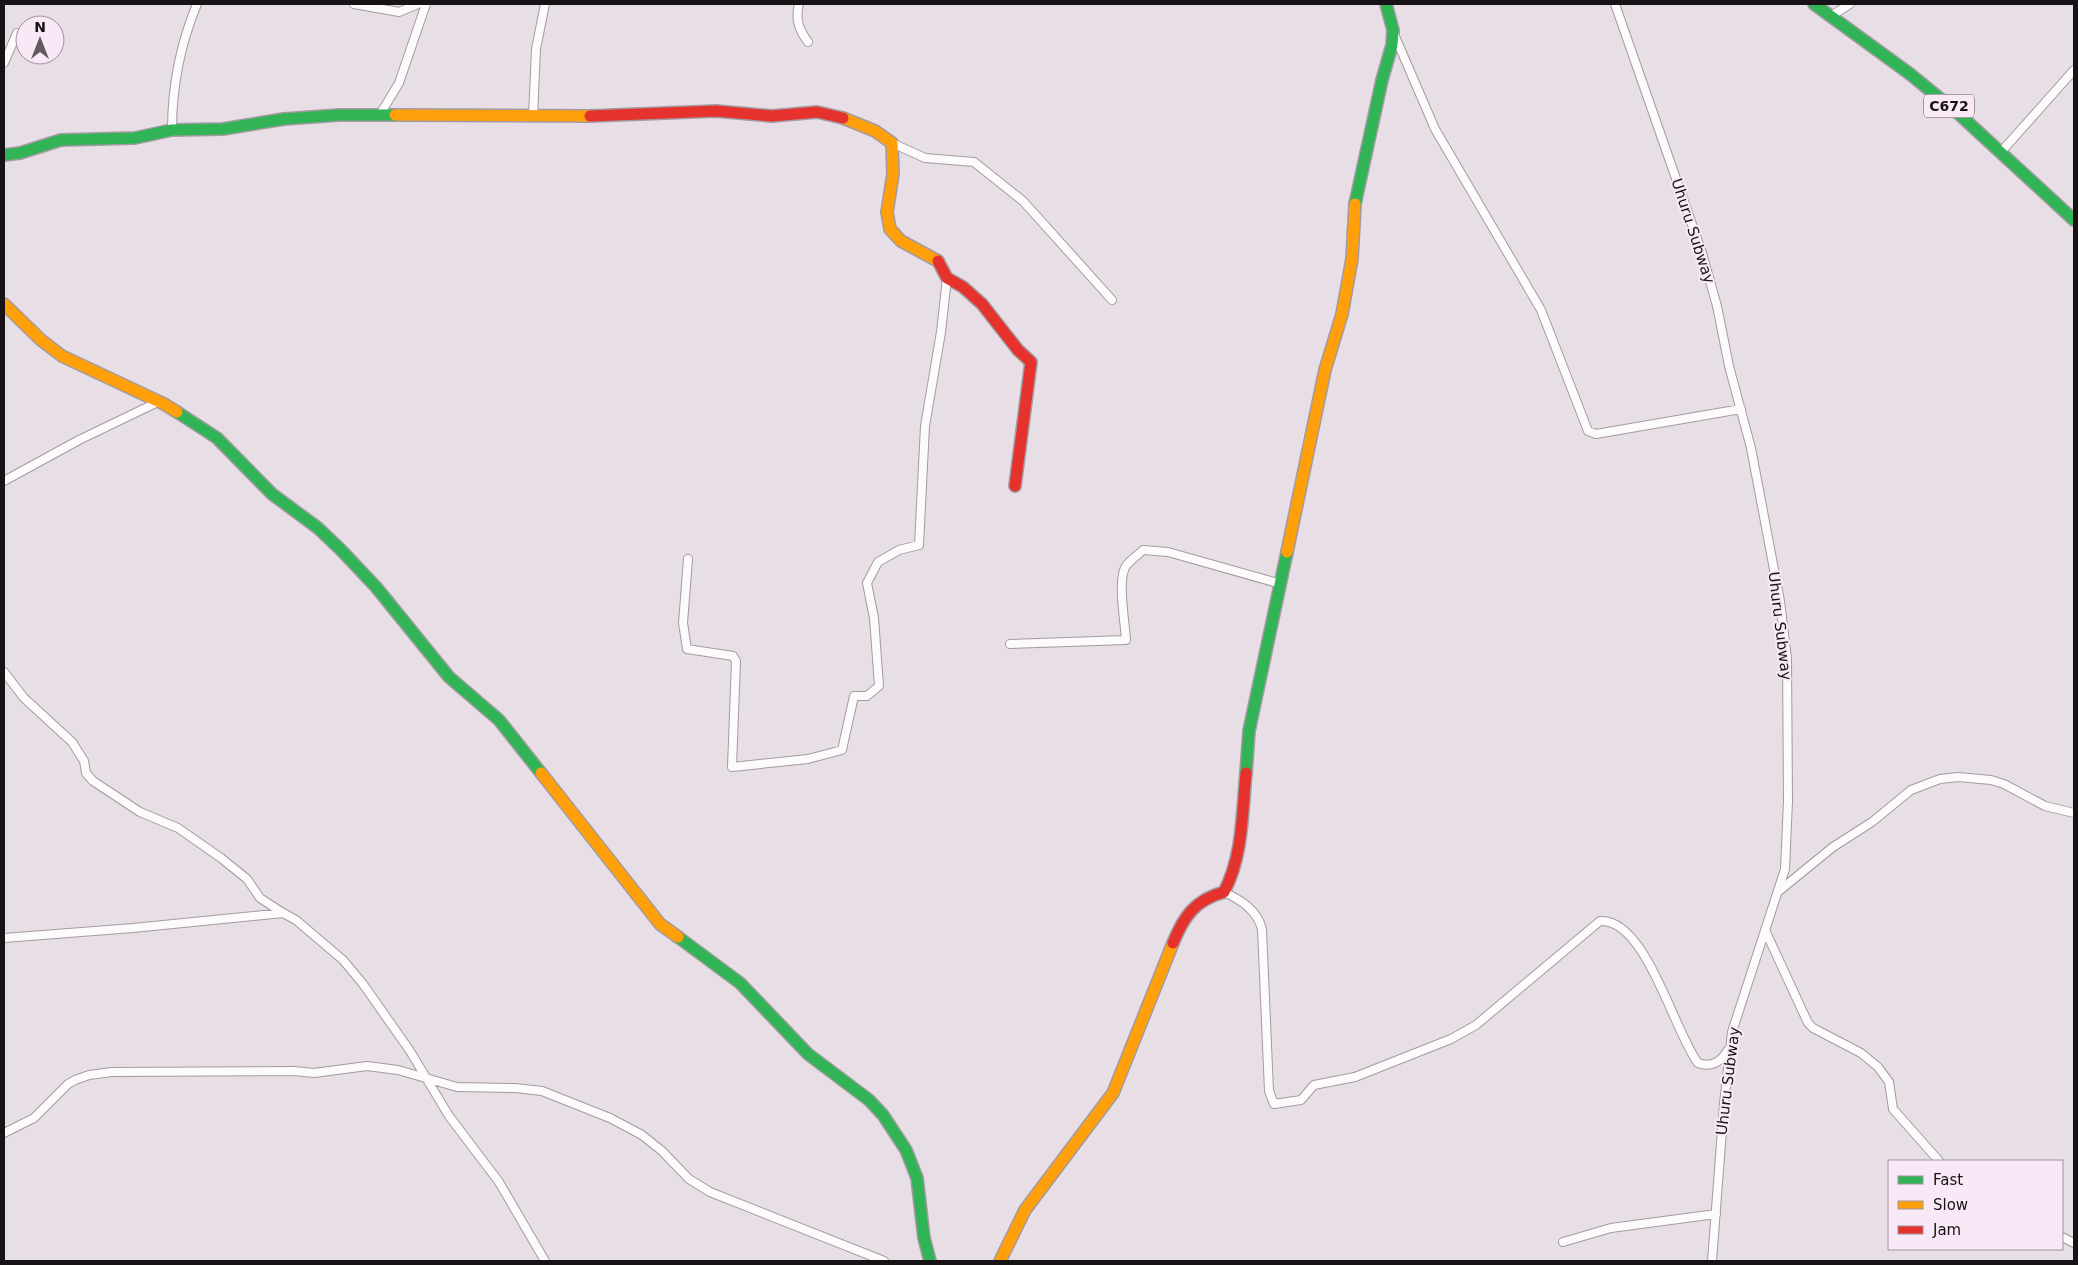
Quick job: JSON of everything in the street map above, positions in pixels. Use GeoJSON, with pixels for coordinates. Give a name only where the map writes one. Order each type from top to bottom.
{"type":"FeatureCollection","features":[{"type":"Feature","properties":{"kind":"street"},"geometry":{"type":"LineString","coordinates":[[172,130],[172,103],[179,57],[197,4]]}},
{"type":"Feature","properties":{"kind":"street"},"geometry":{"type":"LineString","coordinates":[[354,4],[399,12],[418,4]]}},
{"type":"Feature","properties":{"kind":"street"},"geometry":{"type":"LineString","coordinates":[[379,116],[399,83],[426,4]]}},
{"type":"Feature","properties":{"kind":"street"},"geometry":{"type":"LineString","coordinates":[[533,117],[536,50],[545,4]]}},
{"type":"Feature","properties":{"kind":"street"},"geometry":{"type":"LineString","coordinates":[[799,4],[797,12],[799,28],[808,42]]}},
{"type":"Feature","properties":{"kind":"street"},"geometry":{"type":"LineString","coordinates":[[1386,4],[1393,30],[1435,129],[1541,310],[1588,431],[1596,434],[1741,409]]}},
{"type":"Feature","properties":{"kind":"street","name":"Uhuru Subway"},"geometry":{"type":"LineString","coordinates":[[1615,4],[1702,253],[1751,448],[1780,601],[1786,650],[1788,685],[1786,852],[1779,890],[1736,1016],[1729,1049],[1712,1261]]}},
{"type":"Feature","properties":{"kind":"street","name":"C672"},"geometry":{"type":"LineString","coordinates":[[1814,4],[1910,74],[2001,152],[2074,220]]}},
{"type":"Feature","properties":{"kind":"street"},"geometry":{"type":"LineString","coordinates":[[1831,16],[1850,4]]}},
{"type":"Feature","properties":{"kind":"street"},"geometry":{"type":"LineString","coordinates":[[1000,1261],[1025,1210],[1044,1182],[1096,1118],[1113,1093],[1180,924],[1188,910],[1199,901],[1224,892],[1232,877],[1240,841],[1249,731],[1325,370],[1342,314],[1352,259],[1354,214],[1382,80],[1392,45],[1393,30]]}},
{"type":"Feature","properties":{"kind":"street"},"geometry":{"type":"LineString","coordinates":[[4,63],[15,38]]}},
{"type":"Feature","properties":{"kind":"street"},"geometry":{"type":"LineString","coordinates":[[2001,152],[2074,70]]}},
{"type":"Feature","properties":{"kind":"street"},"geometry":{"type":"LineString","coordinates":[[4,156],[61,140],[135,138],[172,130],[223,129],[310,117],[533,117],[700,111],[772,116],[817,112],[837,116],[875,131],[892,143],[925,158],[974,162],[1023,202],[1112,300]]}},
{"type":"Feature","properties":{"kind":"street"},"geometry":{"type":"LineString","coordinates":[[892,143],[892,174],[887,212],[890,230],[901,241],[937,259],[947,278],[963,287],[987,310],[1009,340],[1032,364],[1015,486]]}},
{"type":"Feature","properties":{"kind":"street"},"geometry":{"type":"LineString","coordinates":[[688,559],[683,623],[687,648],[733,656],[736,660],[732,766],[808,760],[842,750],[854,696],[867,696],[879,686],[874,618],[867,583],[878,562],[899,550],[919,545],[925,426],[941,332],[947,278]]}},
{"type":"Feature","properties":{"kind":"street"},"geometry":{"type":"LineString","coordinates":[[4,304],[41,340],[62,356],[160,401],[217,438],[272,494],[318,528],[352,561],[449,677],[499,720],[660,924],[740,983],[818,1063],[876,1107],[906,1150],[917,1178],[924,1238],[930,1261]]}},
{"type":"Feature","properties":{"kind":"street"},"geometry":{"type":"LineString","coordinates":[[4,481],[79,440],[160,401]]}},
{"type":"Feature","properties":{"kind":"street"},"geometry":{"type":"LineString","coordinates":[[1010,644],[1126,640],[1125,611],[1120,594],[1125,566],[1143,550],[1168,552],[1281,584]]}},
{"type":"Feature","properties":{"kind":"street"},"geometry":{"type":"LineString","coordinates":[[4,672],[24,698],[77,748],[84,761],[86,772],[93,781],[140,812],[178,828],[221,858],[247,879],[260,898],[296,920],[349,966],[402,1038],[449,1116],[504,1190],[545,1261]]}},
{"type":"Feature","properties":{"kind":"street"},"geometry":{"type":"LineString","coordinates":[[1779,890],[1833,847],[1882,814],[1905,794],[1940,780],[1958,777],[1991,780],[2004,784],[2046,806],[2074,813]]}},
{"type":"Feature","properties":{"kind":"street"},"geometry":{"type":"LineString","coordinates":[[1224,892],[1243,902],[1252,910],[1262,929],[1269,1091],[1274,1104],[1302,1100],[1314,1085],[1356,1077],[1465,1032],[1494,1012],[1600,921],[1617,924],[1634,940],[1698,1062],[1705,1065],[1718,1062],[1729,1049]]}},
{"type":"Feature","properties":{"kind":"street"},"geometry":{"type":"LineString","coordinates":[[4,938],[133,928],[283,913]]}},
{"type":"Feature","properties":{"kind":"street"},"geometry":{"type":"LineString","coordinates":[[1764,930],[1808,1023],[1813,1028],[1861,1053],[1878,1067],[1889,1082],[1893,1109],[1938,1160]]}},
{"type":"Feature","properties":{"kind":"street"},"geometry":{"type":"LineString","coordinates":[[4,1133],[34,1118],[68,1084],[88,1075],[112,1072],[294,1071],[314,1073],[367,1066],[398,1070],[457,1087],[515,1088],[542,1091],[564,1099],[642,1135],[662,1151],[689,1179],[710,1192],[884,1261]]}},
{"type":"Feature","properties":{"kind":"street"},"geometry":{"type":"LineString","coordinates":[[1563,1242],[1611,1228],[1716,1214]]}},
{"type":"Feature","properties":{"kind":"traffic: fast"},"geometry":{"type":"LineString","coordinates":[[1355,204],[1382,80],[1392,45],[1393,30],[1386,4]]}},
{"type":"Feature","properties":{"kind":"traffic: fast"},"geometry":{"type":"LineString","coordinates":[[1814,4],[1910,74],[1960,115],[2074,220]]}},
{"type":"Feature","properties":{"kind":"traffic: fast"},"geometry":{"type":"LineString","coordinates":[[4,155],[20,153],[61,140],[135,138],[172,130],[223,129],[284,119],[339,115],[395,115]]}},
{"type":"Feature","properties":{"kind":"traffic: fast"},"geometry":{"type":"LineString","coordinates":[[177,412],[217,438],[272,494],[318,528],[341,550],[376,587],[449,677],[499,720],[541,773]]}},
{"type":"Feature","properties":{"kind":"traffic: fast"},"geometry":{"type":"LineString","coordinates":[[1246,773],[1249,731],[1287,552]]}},
{"type":"Feature","properties":{"kind":"traffic: fast"},"geometry":{"type":"LineString","coordinates":[[678,937],[740,983],[808,1054],[869,1100],[883,1115],[906,1150],[917,1178],[924,1238],[930,1261]]}},
{"type":"Feature","properties":{"kind":"traffic: slow"},"geometry":{"type":"LineString","coordinates":[[395,115],[590,116]]}},
{"type":"Feature","properties":{"kind":"traffic: slow"},"geometry":{"type":"LineString","coordinates":[[843,118],[875,131],[892,143],[893,174],[887,212],[890,229],[901,241],[938,261]]}},
{"type":"Feature","properties":{"kind":"traffic: slow"},"geometry":{"type":"LineString","coordinates":[[1287,552],[1325,370],[1342,314],[1352,259],[1355,204]]}},
{"type":"Feature","properties":{"kind":"traffic: slow"},"geometry":{"type":"LineString","coordinates":[[4,304],[41,340],[62,356],[164,404],[177,412]]}},
{"type":"Feature","properties":{"kind":"traffic: slow"},"geometry":{"type":"LineString","coordinates":[[541,773],[660,924],[678,937]]}},
{"type":"Feature","properties":{"kind":"traffic: slow"},"geometry":{"type":"LineString","coordinates":[[1000,1261],[1025,1210],[1113,1093],[1173,943]]}},
{"type":"Feature","properties":{"kind":"traffic: jam"},"geometry":{"type":"LineString","coordinates":[[590,116],[716,111],[772,116],[817,112],[843,118]]}},
{"type":"Feature","properties":{"kind":"traffic: jam"},"geometry":{"type":"LineString","coordinates":[[938,261],[947,278],[963,287],[982,304],[1018,350],[1031,362],[1015,486]]}},
{"type":"Feature","properties":{"kind":"traffic: jam"},"geometry":{"type":"LineString","coordinates":[[1173,943],[1186,917],[1192,910],[1205,900],[1224,892],[1235,864],[1241,834],[1246,773]]}}]}
